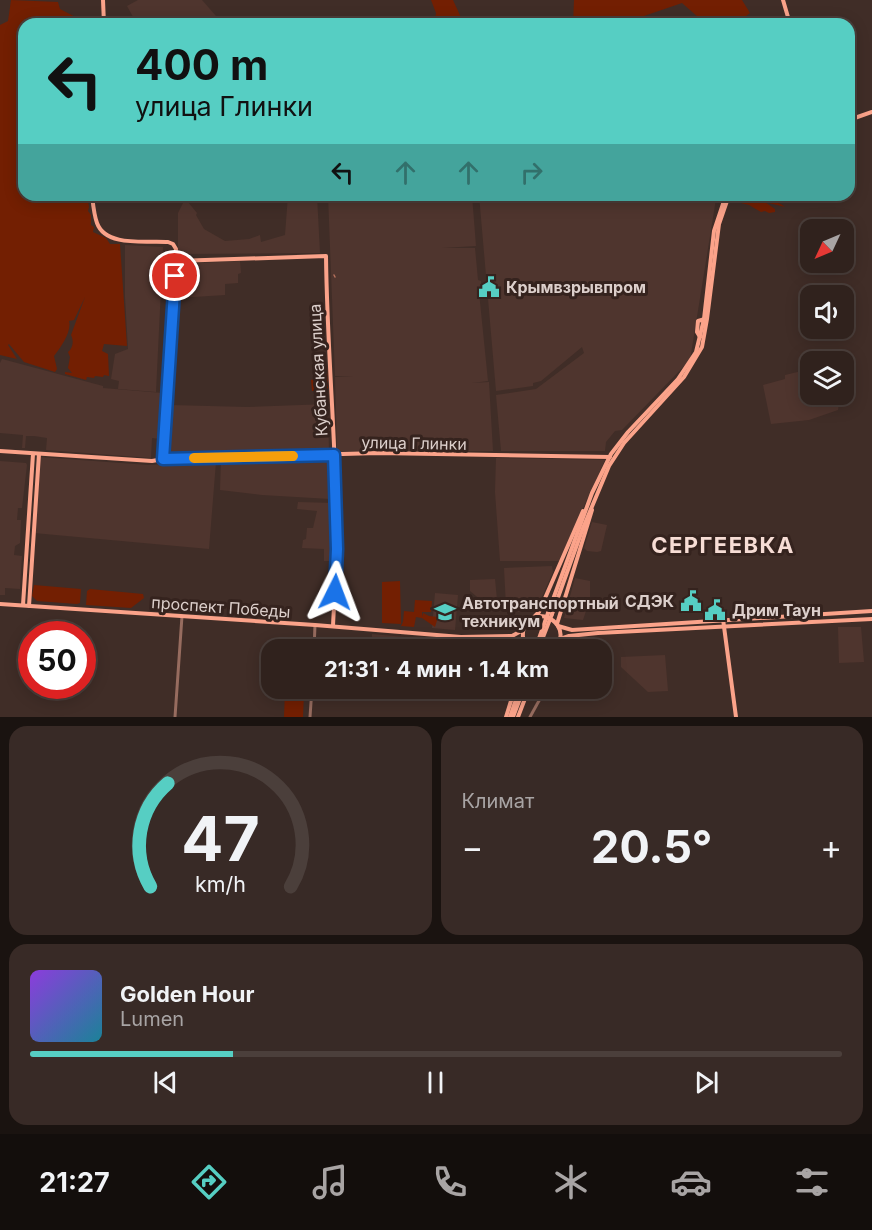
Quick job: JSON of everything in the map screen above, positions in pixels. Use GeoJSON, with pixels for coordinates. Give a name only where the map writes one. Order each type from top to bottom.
{"type":"FeatureCollection","features":[{"type":"Feature","properties":{"kind":"main road"},"geometry":{"type":"LineString","coordinates":[[103,0],[104,18]]}},
{"type":"Feature","properties":{"kind":"main road"},"geometry":{"type":"LineString","coordinates":[[783,0],[788,18]]}},
{"type":"Feature","properties":{"kind":"main road"},"geometry":{"type":"LineString","coordinates":[[855,118],[872,112]]}},
{"type":"Feature","properties":{"kind":"main road"},"geometry":{"type":"LineString","coordinates":[[93,201],[97,223],[107,235],[118,240],[168,242],[176,249],[163,459]]}},
{"type":"Feature","properties":{"kind":"main road"},"geometry":{"type":"LineString","coordinates":[[540,639],[594,498],[618,451],[679,384],[702,347],[714,231],[726,201]]}},
{"type":"Feature","properties":{"kind":"main road","name":"Кубанская улица"},"geometry":{"type":"LineString","coordinates":[[176,261],[326,256],[337,549],[333,626]]}},
{"type":"Feature","properties":{"kind":"main road"},"geometry":{"type":"LineString","coordinates":[[525,639],[523,630],[527,622],[539,612],[574,530],[610,457],[628,432],[685,371],[694,357],[706,319]]}},
{"type":"Feature","properties":{"kind":"main road","name":"улица Глинки"},"geometry":{"type":"LineString","coordinates":[[0,450],[150,461],[400,453],[610,457]]}},
{"type":"Feature","properties":{"kind":"main road"},"geometry":{"type":"LineString","coordinates":[[23,605],[36,454]]}},
{"type":"Feature","properties":{"kind":"main road"},"geometry":{"type":"LineString","coordinates":[[29,606],[36,454]]}},
{"type":"Feature","properties":{"kind":"main road"},"geometry":{"type":"LineString","coordinates":[[594,498],[558,625],[560,639],[579,635],[872,619]]}},
{"type":"Feature","properties":{"kind":"main road"},"geometry":{"type":"LineString","coordinates":[[550,613],[586,508]]}},
{"type":"Feature","properties":{"kind":"main road","name":"проспект Победы"},"geometry":{"type":"LineString","coordinates":[[0,604],[333,626],[460,637],[512,636],[523,630]]}},
{"type":"Feature","properties":{"kind":"main road"},"geometry":{"type":"LineString","coordinates":[[534,617],[548,618],[572,630],[872,611]]}},
{"type":"Feature","properties":{"kind":"main road"},"geometry":{"type":"LineString","coordinates":[[723,619],[736,717]]}},
{"type":"Feature","properties":{"kind":"main road","name":"проспект Победы"},"geometry":{"type":"LineString","coordinates":[[512,636],[516,639]]}},
{"type":"Feature","properties":{"kind":"main road"},"geometry":{"type":"LineString","coordinates":[[512,717],[514,699]]}},
{"type":"Feature","properties":{"kind":"main road"},"geometry":{"type":"LineString","coordinates":[[512,717],[518,699]]}},
{"type":"Feature","properties":{"kind":"main road"},"geometry":{"type":"LineString","coordinates":[[512,717],[523,699]]}},
{"type":"Feature","properties":{"kind":"street"},"geometry":{"type":"LineString","coordinates":[[175,717],[182,616]]}},
{"type":"Feature","properties":{"kind":"street"},"geometry":{"type":"LineString","coordinates":[[314,639],[315,625]]}},
{"type":"Feature","properties":{"kind":"street"},"geometry":{"type":"LineString","coordinates":[[310,717],[311,699]]}},
{"type":"Feature","properties":{"kind":"street"},"geometry":{"type":"LineString","coordinates":[[530,717],[540,699]]}},
{"type":"Feature","properties":{"kind":"shaded area"},"geometry":{"type":"Polygon","coordinates":[[[11,0],[58,2],[60,9],[77,18],[18,18],[18,201],[88,201],[93,232],[106,238],[110,244],[120,244],[127,346],[104,344],[102,351],[108,354],[109,376],[87,377],[86,380],[65,374],[65,372],[72,373],[68,368],[70,357],[68,352],[72,344],[71,335],[85,297],[74,320],[69,321],[70,325],[63,344],[54,356],[57,369],[55,372],[24,362],[9,344],[17,359],[0,355],[0,25],[8,21],[11,0]]]}},
{"type":"Feature","properties":{"kind":"shaded area"},"geometry":{"type":"Polygon","coordinates":[[[138,0],[202,0],[218,18],[134,18],[127,6],[138,0]]]}},
{"type":"Feature","properties":{"kind":"shaded area"},"geometry":{"type":"Polygon","coordinates":[[[431,0],[453,0],[461,18],[435,18],[436,13],[431,0]]]}},
{"type":"Feature","properties":{"kind":"shaded area"},"geometry":{"type":"Polygon","coordinates":[[[574,0],[742,0],[750,13],[744,18],[699,18],[682,3],[642,18],[573,18],[574,0]]]}},
{"type":"Feature","properties":{"kind":"shaded area"},"geometry":{"type":"Polygon","coordinates":[[[288,201],[317,201],[320,253],[178,254],[178,213],[183,203],[188,202],[197,213],[204,229],[225,241],[249,239],[260,235],[261,242],[285,235],[288,201]]]}},
{"type":"Feature","properties":{"kind":"shaded area"},"geometry":{"type":"Polygon","coordinates":[[[328,201],[472,201],[476,246],[442,248],[475,248],[478,280],[481,281],[481,292],[479,292],[488,381],[472,383],[489,382],[493,451],[457,451],[447,448],[445,450],[337,452],[335,377],[353,376],[335,376],[328,201]]]}},
{"type":"Feature","properties":{"kind":"shaded area"},"geometry":{"type":"Polygon","coordinates":[[[480,201],[716,201],[690,360],[622,430],[615,431],[606,442],[605,451],[501,451],[496,395],[536,389],[584,353],[582,347],[541,381],[533,383],[533,386],[496,391],[480,201]]]}},
{"type":"Feature","properties":{"kind":"shaded area"},"geometry":{"type":"Polygon","coordinates":[[[738,201],[774,201],[785,207],[765,202],[775,209],[775,212],[761,212],[738,201]]]}},
{"type":"Feature","properties":{"kind":"shaded area"},"geometry":{"type":"Polygon","coordinates":[[[125,245],[163,247],[156,392],[118,389],[119,381],[111,379],[115,354],[128,349],[125,245]]]}},
{"type":"Feature","properties":{"kind":"shaded area"},"geometry":{"type":"Polygon","coordinates":[[[240,261],[241,273],[238,274],[238,283],[225,284],[225,295],[177,298],[177,264],[240,261]]]}},
{"type":"Feature","properties":{"kind":"shaded area"},"geometry":{"type":"Polygon","coordinates":[[[2,359],[103,386],[103,388],[163,393],[160,439],[152,438],[151,458],[46,450],[47,438],[34,436],[26,436],[25,448],[22,448],[23,435],[0,433],[0,363],[2,359]]]}},
{"type":"Feature","properties":{"kind":"shaded area"},"geometry":{"type":"Polygon","coordinates":[[[314,364],[327,367],[328,388],[325,391],[312,391],[311,380],[315,379],[314,364]]]}},
{"type":"Feature","properties":{"kind":"shaded area"},"geometry":{"type":"Polygon","coordinates":[[[800,371],[800,405],[839,405],[838,410],[809,420],[771,424],[763,385],[785,379],[785,375],[800,371]]]}},
{"type":"Feature","properties":{"kind":"shaded area"},"geometry":{"type":"Polygon","coordinates":[[[328,404],[329,452],[167,456],[170,405],[247,407],[328,404]]]}},
{"type":"Feature","properties":{"kind":"shaded area"},"geometry":{"type":"Polygon","coordinates":[[[40,457],[148,465],[216,462],[209,549],[34,533],[40,457]]]}},
{"type":"Feature","properties":{"kind":"shaded area"},"geometry":{"type":"Polygon","coordinates":[[[328,458],[330,499],[220,490],[221,461],[328,458]]]}},
{"type":"Feature","properties":{"kind":"shaded area"},"geometry":{"type":"Polygon","coordinates":[[[496,458],[605,460],[559,561],[500,561],[495,492],[496,458]]]}},
{"type":"Feature","properties":{"kind":"shaded area"},"geometry":{"type":"Polygon","coordinates":[[[0,461],[26,463],[27,465],[22,508],[18,508],[17,520],[21,520],[20,543],[15,546],[14,555],[22,556],[20,589],[5,588],[5,595],[0,595],[0,461]]]}},
{"type":"Feature","properties":{"kind":"shaded area"},"geometry":{"type":"Polygon","coordinates":[[[298,502],[334,503],[335,561],[324,561],[324,549],[302,548],[307,528],[313,528],[317,511],[297,509],[298,502]]]}},
{"type":"Feature","properties":{"kind":"shaded area"},"geometry":{"type":"Polygon","coordinates":[[[592,522],[607,525],[601,551],[597,552],[587,551],[584,548],[592,522]]]}},
{"type":"Feature","properties":{"kind":"shaded area"},"geometry":{"type":"Polygon","coordinates":[[[552,566],[553,572],[537,608],[514,612],[506,606],[504,568],[552,566]]]}},
{"type":"Feature","properties":{"kind":"shaded area"},"geometry":{"type":"Polygon","coordinates":[[[575,578],[590,581],[588,600],[590,608],[586,611],[583,620],[564,618],[575,578]]]}},
{"type":"Feature","properties":{"kind":"shaded area"},"geometry":{"type":"Polygon","coordinates":[[[495,579],[497,600],[482,601],[470,591],[470,580],[495,579]]]}},
{"type":"Feature","properties":{"kind":"shaded area"},"geometry":{"type":"Polygon","coordinates":[[[400,581],[401,624],[382,623],[382,582],[400,581]]]}},
{"type":"Feature","properties":{"kind":"shaded area"},"geometry":{"type":"Polygon","coordinates":[[[34,585],[81,589],[80,603],[37,601],[32,596],[34,585]]]}},
{"type":"Feature","properties":{"kind":"shaded area"},"geometry":{"type":"Polygon","coordinates":[[[90,589],[143,594],[144,598],[131,608],[86,605],[87,591],[90,589]]]}},
{"type":"Feature","properties":{"kind":"shaded area","name":"Автотранспортный техникум"},"geometry":{"type":"Polygon","coordinates":[[[435,593],[458,595],[455,630],[432,628],[435,593]]]}},
{"type":"Feature","properties":{"kind":"shaded area"},"geometry":{"type":"Polygon","coordinates":[[[415,600],[432,601],[431,612],[422,612],[422,617],[423,613],[438,617],[435,627],[422,618],[416,617],[414,627],[401,626],[404,611],[414,612],[415,600]]]}},
{"type":"Feature","properties":{"kind":"shaded area"},"geometry":{"type":"Polygon","coordinates":[[[838,627],[861,627],[864,662],[839,663],[838,627]]]}},
{"type":"Feature","properties":{"kind":"shaded area"},"geometry":{"type":"Polygon","coordinates":[[[372,634],[405,637],[405,639],[372,639],[372,634]]]}},
{"type":"Feature","properties":{"kind":"shaded area"},"geometry":{"type":"Polygon","coordinates":[[[665,655],[668,691],[648,692],[621,667],[621,657],[665,655]]]}},
{"type":"Feature","properties":{"kind":"shaded area"},"geometry":{"type":"Polygon","coordinates":[[[285,699],[304,699],[303,717],[284,717],[285,699]]]}},
{"type":"Feature","properties":{"kind":"slow traffic"},"geometry":{"type":"LineString","coordinates":[[194,458],[293,456]]}},
{"type":"Feature","properties":{"kind":"place","name":"Крымвзрывпром"},"geometry":{"type":"Point","coordinates":[489,287]}},
{"type":"Feature","properties":{"kind":"place","name":"СДЭК"},"geometry":{"type":"Point","coordinates":[691,601]}},
{"type":"Feature","properties":{"kind":"place","name":"Дрим Таун"},"geometry":{"type":"Point","coordinates":[715,610]}},
{"type":"Feature","properties":{"kind":"place","name":"Автотранспортный техникум"},"geometry":{"type":"Point","coordinates":[445,612]}},
{"type":"Feature","properties":{"kind":"district","name":"СЕРГЕЕВКА"},"geometry":{"type":"Point","coordinates":[723,545]}},
{"type":"Feature","properties":{"kind":"route"},"geometry":{"type":"LineString","coordinates":[[175,276],[163,459],[334,455],[337,549],[335,592]]}}]}
